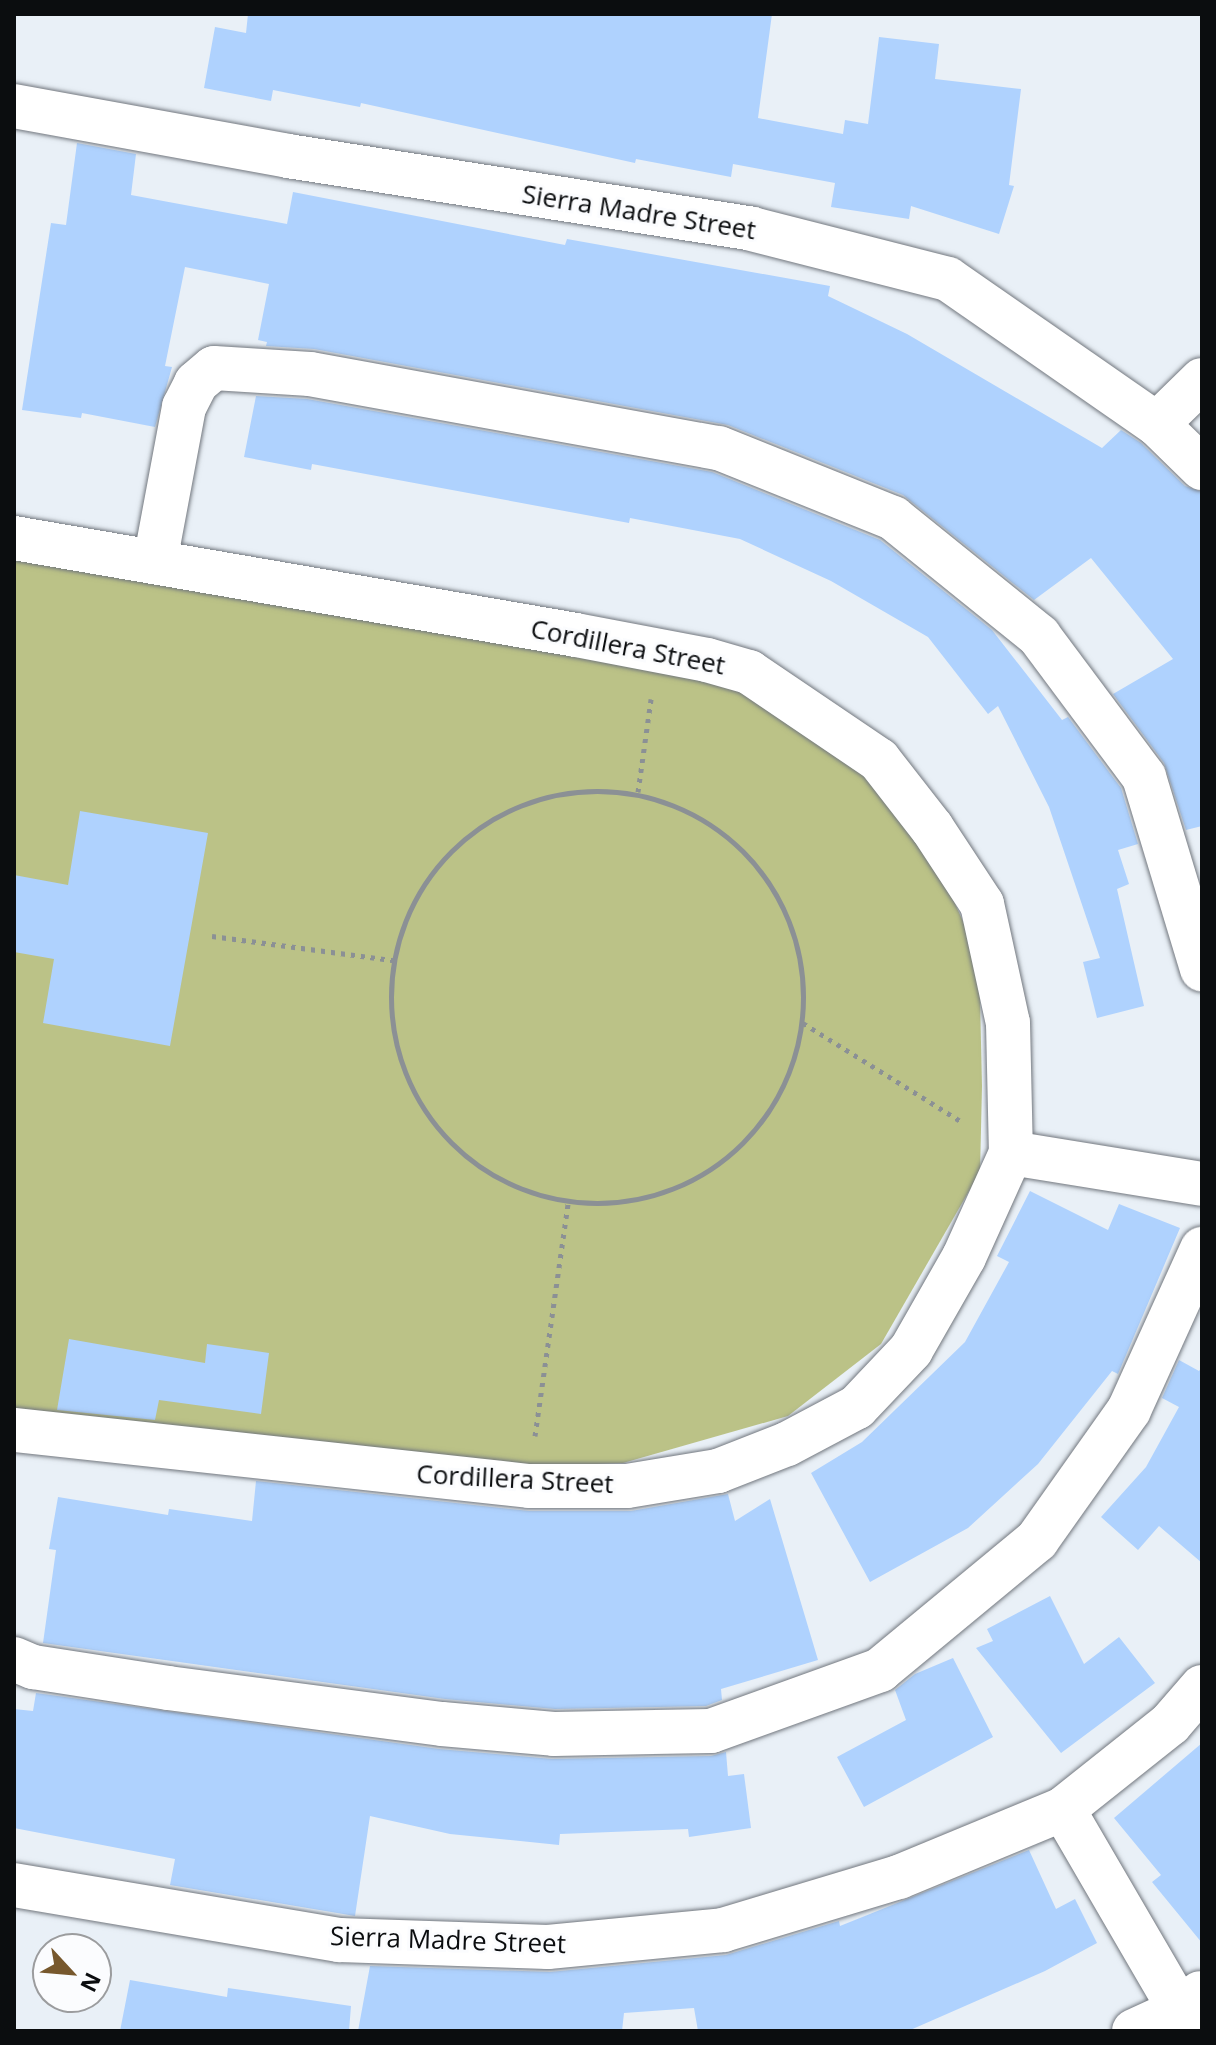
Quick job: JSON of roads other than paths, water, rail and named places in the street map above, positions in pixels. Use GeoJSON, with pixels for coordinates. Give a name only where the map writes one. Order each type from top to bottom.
{"type":"FeatureCollection","features":[{"type":"Feature","properties":{"kind":"street","name":"Sierra Madre Street"},"geometry":{"type":"LineString","coordinates":[[14,106],[288,156],[752,229],[948,279],[1157,424],[1202,468]]}},
{"type":"Feature","properties":{"kind":"street"},"geometry":{"type":"LineString","coordinates":[[155,562],[184,407],[196,383],[214,368],[310,374],[719,448],[893,518],[1039,636],[1144,777],[1202,969]]}},
{"type":"Feature","properties":{"kind":"street"},"geometry":{"type":"LineString","coordinates":[[1157,424],[1202,380]]}},
{"type":"Feature","properties":{"kind":"street","name":"Cordillera Street"},"geometry":{"type":"LineString","coordinates":[[14,538],[658,650],[749,672],[879,760],[932,828],[982,904],[1008,1023],[1011,1153],[964,1257],[911,1350],[857,1407],[787,1444],[718,1471],[627,1486],[529,1486],[15,1434]]}},
{"type":"Feature","properties":{"kind":"street"},"geometry":{"type":"LineString","coordinates":[[1011,1153],[1202,1184]]}},
{"type":"Feature","properties":{"kind":"street"},"geometry":{"type":"LineString","coordinates":[[14,1659],[33,1667],[168,1688],[442,1724],[554,1734],[711,1731],[880,1670],[1037,1540],[1129,1410],[1202,1249]]}},
{"type":"Feature","properties":{"kind":"street","name":"Sierra Madre Street"},"geometry":{"type":"LineString","coordinates":[[14,1885],[339,1940],[548,1947],[723,1930],[899,1877],[1063,1809],[1170,1724],[1202,1687]]}},
{"type":"Feature","properties":{"kind":"street"},"geometry":{"type":"LineString","coordinates":[[1063,1809],[1191,2011],[1134,2031]]}}]}
